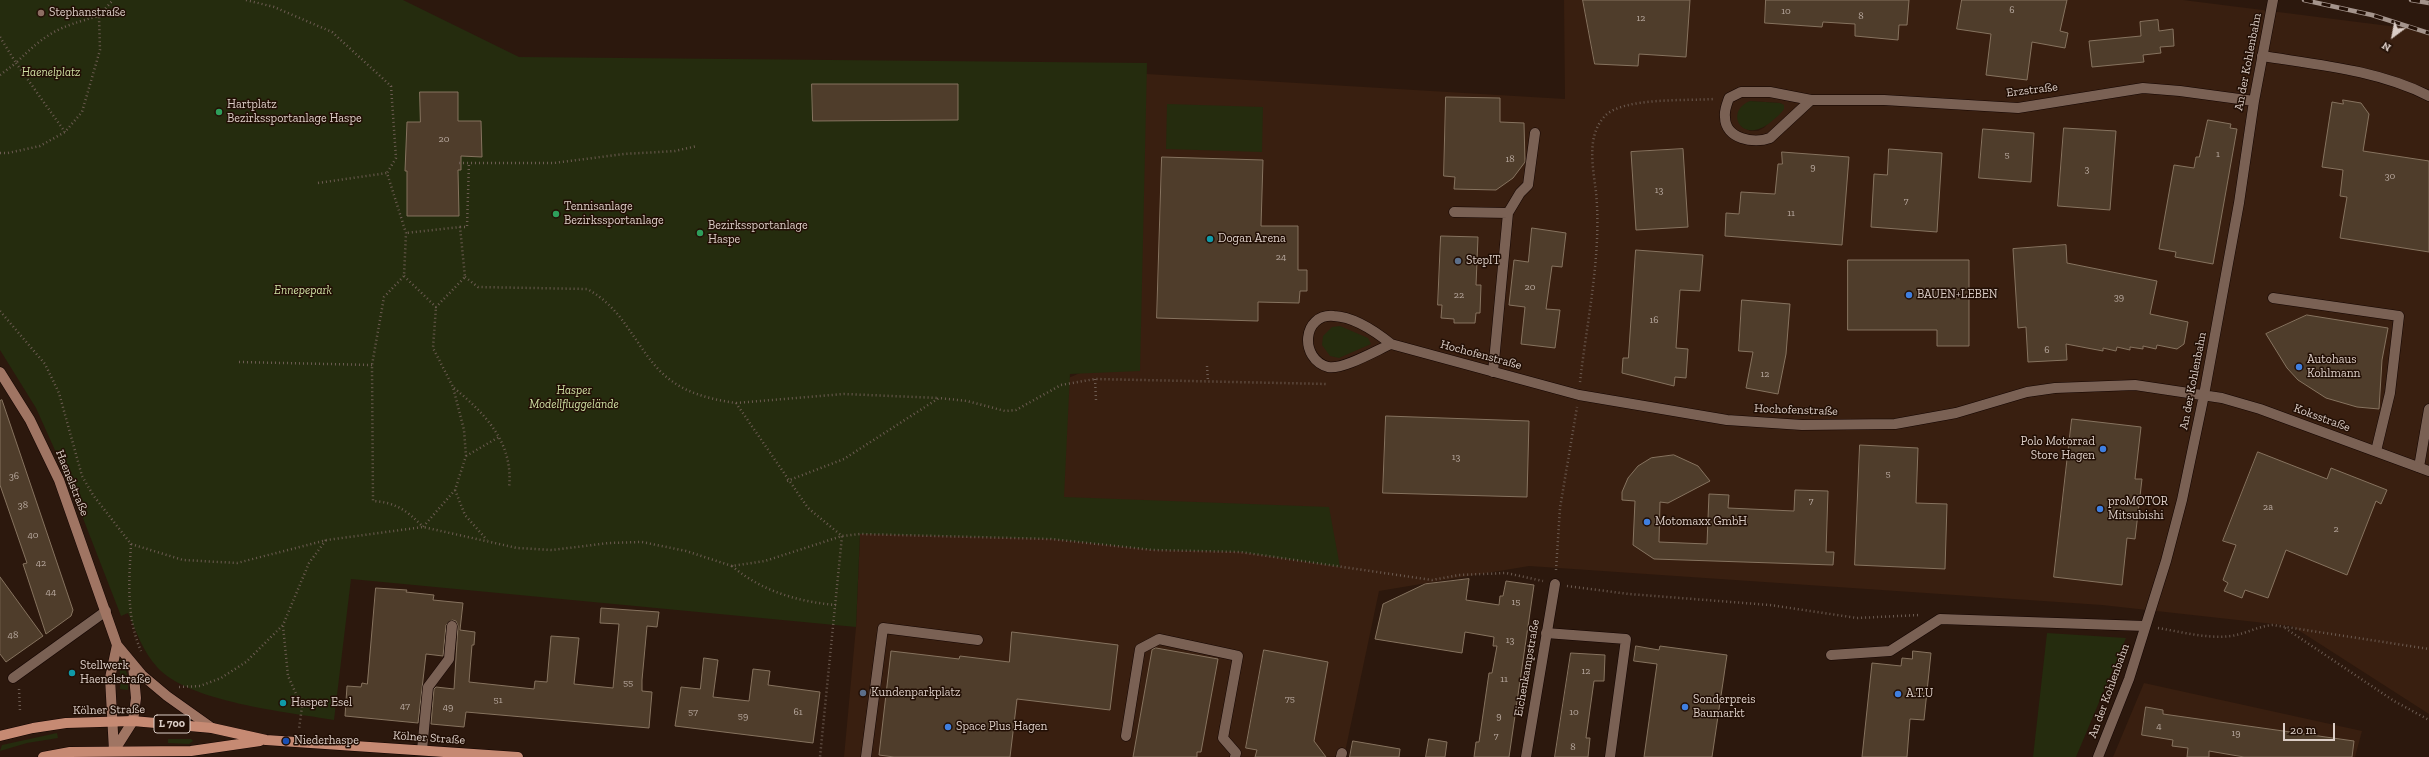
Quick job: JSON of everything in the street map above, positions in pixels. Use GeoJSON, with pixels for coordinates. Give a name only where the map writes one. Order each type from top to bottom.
{"type":"FeatureCollection","features":[{"type":"Feature","properties":{"kind":"main road","name":"Haenelstraße"},"geometry":{"type":"LineString","coordinates":[[0,372],[30,420],[59,480],[117,645],[133,666]]}},
{"type":"Feature","properties":{"kind":"main road","name":"Haenelstraße"},"geometry":{"type":"LineString","coordinates":[[114,751],[111,721],[110,678],[117,645]]}},
{"type":"Feature","properties":{"kind":"main road"},"geometry":{"type":"LineString","coordinates":[[114,751],[133,721],[136,698],[133,666]]}},
{"type":"Feature","properties":{"kind":"main road","name":"L 700"},"geometry":{"type":"LineString","coordinates":[[133,666],[167,696],[212,728]]}},
{"type":"Feature","properties":{"kind":"main road","name":"Kölner Straße"},"geometry":{"type":"LineString","coordinates":[[0,736],[33,728],[111,721],[133,721],[212,728],[266,740],[518,757]]}},
{"type":"Feature","properties":{"kind":"main road","name":"Kölner Straße"},"geometry":{"type":"LineString","coordinates":[[43,757],[70,752],[191,751],[266,740]]}},
{"type":"Feature","properties":{"kind":"street","name":"An der Kohlenbahn"},"geometry":{"type":"LineString","coordinates":[[2098,757],[2129,679],[2166,561],[2182,500],[2204,395],[2238,203],[2254,101],[2273,0]]}},
{"type":"Feature","properties":{"kind":"street"},"geometry":{"type":"LineString","coordinates":[[2262,56],[2366,72],[2409,86],[2429,96]]}},
{"type":"Feature","properties":{"kind":"street","name":"Erzstraße"},"geometry":{"type":"LineString","coordinates":[[1729,98],[1741,92],[1770,92],[1811,100],[1884,100],[2018,108],[2143,88],[2180,91],[2254,101]]}},
{"type":"Feature","properties":{"kind":"street"},"geometry":{"type":"LineString","coordinates":[[1729,98],[1724,118],[1727,126],[1741,138],[1762,141],[1770,138],[1811,100]]}},
{"type":"Feature","properties":{"kind":"street"},"geometry":{"type":"LineString","coordinates":[[1493,372],[1508,213],[1520,192],[1528,185],[1535,133]]}},
{"type":"Feature","properties":{"kind":"street"},"geometry":{"type":"LineString","coordinates":[[1454,212],[1508,213]]}},
{"type":"Feature","properties":{"kind":"street"},"geometry":{"type":"LineString","coordinates":[[2273,298],[2399,316],[2390,393],[2376,451]]}},
{"type":"Feature","properties":{"kind":"street","name":"Hochofenstraße"},"geometry":{"type":"LineString","coordinates":[[1391,344],[1340,366],[1329,367],[1312,356],[1307,337],[1309,330],[1316,323],[1324,317],[1333,315],[1343,317],[1372,330],[1391,344],[1579,395],[1727,420],[1802,425],[1895,424],[1956,413],[2027,392],[2055,388],[2135,385],[2204,395]]}},
{"type":"Feature","properties":{"kind":"street","name":"Koksstraße"},"geometry":{"type":"LineString","coordinates":[[2204,395],[2260,409],[2424,469]]}},
{"type":"Feature","properties":{"kind":"street"},"geometry":{"type":"LineString","coordinates":[[2424,469],[2429,409]]}},
{"type":"Feature","properties":{"kind":"street","name":"Eichenkampstraße"},"geometry":{"type":"LineString","coordinates":[[1526,757],[1555,584]]}},
{"type":"Feature","properties":{"kind":"street"},"geometry":{"type":"LineString","coordinates":[[13,678],[106,611]]}},
{"type":"Feature","properties":{"kind":"street"},"geometry":{"type":"LineString","coordinates":[[1831,655],[1890,651],[1940,619],[2145,626]]}},
{"type":"Feature","properties":{"kind":"street"},"geometry":{"type":"LineString","coordinates":[[422,750],[428,687],[449,659],[452,626]]}},
{"type":"Feature","properties":{"kind":"street"},"geometry":{"type":"LineString","coordinates":[[866,757],[883,628],[978,640]]}},
{"type":"Feature","properties":{"kind":"street"},"geometry":{"type":"LineString","coordinates":[[1546,633],[1626,639],[1610,757]]}},
{"type":"Feature","properties":{"kind":"street"},"geometry":{"type":"LineString","coordinates":[[1126,736],[1140,649],[1160,639],[1238,656],[1223,738],[1236,753],[1235,757]]}},
{"type":"Feature","properties":{"kind":"path"},"geometry":{"type":"LineString","coordinates":[[0,75],[16,63],[40,39],[68,24],[99,16],[113,0]]}},
{"type":"Feature","properties":{"kind":"path"},"geometry":{"type":"LineString","coordinates":[[246,0],[274,7],[332,32],[392,86],[396,158],[387,173],[406,233],[404,276],[384,297],[372,365],[373,501],[386,502],[399,506],[411,514],[423,527]]}},
{"type":"Feature","properties":{"kind":"path"},"geometry":{"type":"LineString","coordinates":[[0,153],[8,153],[40,146],[65,132],[82,112],[100,50],[99,16]]}},
{"type":"Feature","properties":{"kind":"path"},"geometry":{"type":"LineString","coordinates":[[0,37],[16,63],[65,132]]}},
{"type":"Feature","properties":{"kind":"path"},"geometry":{"type":"LineString","coordinates":[[1579,395],[1593,280],[1597,202],[1592,154],[1594,135],[1599,124],[1605,116],[1622,106],[1729,98]]}},
{"type":"Feature","properties":{"kind":"path"},"geometry":{"type":"LineString","coordinates":[[460,163],[554,163],[624,154],[675,151],[697,146]]}},
{"type":"Feature","properties":{"kind":"path"},"geometry":{"type":"LineString","coordinates":[[406,233],[468,227],[469,162]]}},
{"type":"Feature","properties":{"kind":"path"},"geometry":{"type":"LineString","coordinates":[[318,183],[387,173]]}},
{"type":"Feature","properties":{"kind":"path"},"geometry":{"type":"LineString","coordinates":[[460,227],[465,277],[478,287],[587,289],[603,297],[627,324],[659,370],[681,388],[712,400],[736,403],[844,394],[939,398],[967,401],[1005,411],[1016,410],[1061,386],[1095,379],[1327,384]]}},
{"type":"Feature","properties":{"kind":"path"},"geometry":{"type":"LineString","coordinates":[[404,276],[436,307]]}},
{"type":"Feature","properties":{"kind":"path"},"geometry":{"type":"LineString","coordinates":[[423,527],[455,490],[466,456],[464,430],[453,388],[433,348],[436,307],[465,277]]}},
{"type":"Feature","properties":{"kind":"path"},"geometry":{"type":"LineString","coordinates":[[0,311],[45,364],[59,393],[82,476],[93,495],[132,544],[183,560],[237,563],[327,540],[423,527],[487,540],[517,548],[552,550],[609,543],[642,542],[686,551],[732,566],[748,580],[783,595],[814,603],[836,605]]}},
{"type":"Feature","properties":{"kind":"path"},"geometry":{"type":"LineString","coordinates":[[239,362],[372,365]]}},
{"type":"Feature","properties":{"kind":"path"},"geometry":{"type":"LineString","coordinates":[[1207,366],[1208,381]]}},
{"type":"Feature","properties":{"kind":"path"},"geometry":{"type":"LineString","coordinates":[[1095,379],[1096,400]]}},
{"type":"Feature","properties":{"kind":"path"},"geometry":{"type":"LineString","coordinates":[[453,388],[477,406],[491,422],[507,455],[510,474],[509,488]]}},
{"type":"Feature","properties":{"kind":"path"},"geometry":{"type":"LineString","coordinates":[[787,481],[844,459],[939,398]]}},
{"type":"Feature","properties":{"kind":"path"},"geometry":{"type":"LineString","coordinates":[[736,403],[787,481],[808,508],[842,536]]}},
{"type":"Feature","properties":{"kind":"path"},"geometry":{"type":"LineString","coordinates":[[1555,584],[1560,508],[1577,408]]}},
{"type":"Feature","properties":{"kind":"path"},"geometry":{"type":"LineString","coordinates":[[466,456],[499,437]]}},
{"type":"Feature","properties":{"kind":"path"},"geometry":{"type":"LineString","coordinates":[[455,490],[465,515],[487,540]]}},
{"type":"Feature","properties":{"kind":"path"},"geometry":{"type":"LineString","coordinates":[[732,566],[765,561],[842,536],[860,534],[1051,539],[1153,550],[1240,552],[1432,580],[1460,575],[1506,572],[1555,584],[1629,594],[1770,605],[1857,618],[1921,615],[1940,619]]}},
{"type":"Feature","properties":{"kind":"path"},"geometry":{"type":"LineString","coordinates":[[820,757],[842,536]]}},
{"type":"Feature","properties":{"kind":"path"},"geometry":{"type":"LineString","coordinates":[[175,688],[200,686],[221,678],[246,662],[282,625],[309,563],[327,540]]}},
{"type":"Feature","properties":{"kind":"path"},"geometry":{"type":"LineString","coordinates":[[132,544],[129,592],[131,616],[137,641],[144,657]]}},
{"type":"Feature","properties":{"kind":"path"},"geometry":{"type":"LineString","coordinates":[[282,625],[288,676],[302,707],[298,742]]}},
{"type":"Feature","properties":{"kind":"path"},"geometry":{"type":"LineString","coordinates":[[2145,626],[2221,637],[2234,636],[2265,626],[2284,627],[2429,649]]}},
{"type":"Feature","properties":{"kind":"path"},"geometry":{"type":"LineString","coordinates":[[2284,627],[2394,701],[2429,720]]}},
{"type":"Feature","properties":{"kind":"path"},"geometry":{"type":"LineString","coordinates":[[13,678],[19,688],[20,711]]}},
{"type":"Feature","properties":{"kind":"shaded area"},"geometry":{"type":"Polygon","coordinates":[[[1564,0],[2183,0],[2429,31],[2429,714],[2292,626],[2102,605],[1529,566],[1379,591],[1344,757],[844,757],[856,627],[861,511],[1052,385],[1136,349],[1130,73],[1565,99],[1564,0]],[[1750,101],[1738,119],[1741,126],[1750,131],[1758,131],[1765,127],[1782,104],[1750,101]]]}},
{"type":"Feature","properties":{"kind":"shaded area"},"geometry":{"type":"Polygon","coordinates":[[[2144,683],[2362,731],[2355,757],[2113,757],[2144,683]]]}},
{"type":"Feature","properties":{"kind":"green space","name":"Ennepepark"},"geometry":{"type":"Polygon","coordinates":[[[0,0],[403,0],[519,57],[1147,63],[1140,371],[1070,374],[1064,497],[1329,507],[1340,567],[1240,552],[1153,550],[1051,539],[860,534],[856,627],[351,579],[334,720],[240,704],[191,689],[172,679],[157,667],[144,648],[128,613],[121,616],[67,477],[36,408],[0,350],[0,0]]]}},
{"type":"Feature","properties":{"kind":"green space"},"geometry":{"type":"Polygon","coordinates":[[[1750,101],[1780,103],[1784,105],[1784,109],[1771,122],[1760,128],[1751,130],[1744,129],[1737,118],[1738,112],[1742,106],[1750,101]]]}},
{"type":"Feature","properties":{"kind":"green space"},"geometry":{"type":"Polygon","coordinates":[[[1167,104],[1263,107],[1262,152],[1166,149],[1167,104]]]}},
{"type":"Feature","properties":{"kind":"green space"},"geometry":{"type":"Polygon","coordinates":[[[1340,326],[1368,338],[1371,344],[1339,358],[1330,356],[1322,345],[1323,336],[1332,327],[1340,326]]]}},
{"type":"Feature","properties":{"kind":"green space"},"geometry":{"type":"Polygon","coordinates":[[[2047,633],[2126,638],[2076,757],[2033,757],[2047,633]]]}},
{"type":"Feature","properties":{"kind":"green space"},"geometry":{"type":"Polygon","coordinates":[[[123,660],[128,678],[128,690],[120,689],[121,678],[118,662],[123,660]]]}},
{"type":"Feature","properties":{"kind":"green space"},"geometry":{"type":"Polygon","coordinates":[[[57,733],[58,738],[27,743],[0,751],[2,745],[57,733]]]}},
{"type":"Feature","properties":{"kind":"green space"},"geometry":{"type":"Polygon","coordinates":[[[168,739],[191,739],[193,741],[189,744],[168,743],[168,739]]]}},
{"type":"Feature","properties":{"kind":"building"},"geometry":{"type":"Polygon","coordinates":[[[1583,0],[1690,0],[1686,57],[1639,54],[1638,66],[1595,64],[1583,0]]]}},
{"type":"Feature","properties":{"kind":"building"},"geometry":{"type":"Polygon","coordinates":[[[1766,0],[1909,0],[1907,25],[1899,25],[1898,40],[1855,36],[1855,24],[1823,22],[1822,27],[1765,23],[1766,0]]]}},
{"type":"Feature","properties":{"kind":"building"},"geometry":{"type":"Polygon","coordinates":[[[1962,0],[2067,0],[2060,31],[2068,33],[2065,48],[2032,42],[2027,80],[1986,75],[1991,34],[1957,29],[1962,0]]]}},
{"type":"Feature","properties":{"kind":"building"},"geometry":{"type":"Polygon","coordinates":[[[2158,20],[2159,31],[2173,29],[2174,46],[2160,47],[2161,53],[2143,55],[2144,62],[2092,67],[2089,41],[2141,36],[2140,22],[2158,20]]]}},
{"type":"Feature","properties":{"kind":"building"},"geometry":{"type":"Polygon","coordinates":[[[812,84],[958,84],[958,120],[813,121],[812,84]]]}},
{"type":"Feature","properties":{"kind":"building"},"geometry":{"type":"Polygon","coordinates":[[[420,92],[458,92],[458,121],[481,121],[482,157],[461,156],[461,170],[458,170],[459,216],[407,216],[407,171],[405,171],[407,122],[420,122],[420,92]]]}},
{"type":"Feature","properties":{"kind":"building"},"geometry":{"type":"Polygon","coordinates":[[[1446,97],[1500,98],[1500,122],[1524,123],[1525,162],[1513,178],[1496,190],[1454,189],[1455,177],[1444,176],[1446,97]]]}},
{"type":"Feature","properties":{"kind":"building"},"geometry":{"type":"Polygon","coordinates":[[[2343,100],[2361,103],[2369,114],[2363,151],[2429,161],[2429,252],[2340,238],[2347,197],[2340,196],[2343,170],[2322,167],[2332,102],[2343,104],[2343,100]]]}},
{"type":"Feature","properties":{"kind":"building"},"geometry":{"type":"Polygon","coordinates":[[[2208,120],[2231,124],[2230,128],[2237,129],[2213,264],[2175,257],[2176,252],[2159,249],[2174,165],[2194,168],[2196,157],[2199,157],[2208,120]]]}},
{"type":"Feature","properties":{"kind":"building"},"geometry":{"type":"Polygon","coordinates":[[[2064,128],[2116,131],[2110,210],[2058,206],[2064,128]]]}},
{"type":"Feature","properties":{"kind":"building"},"geometry":{"type":"Polygon","coordinates":[[[1983,129],[2034,133],[2031,182],[1979,178],[1983,129]]]}},
{"type":"Feature","properties":{"kind":"building"},"geometry":{"type":"Polygon","coordinates":[[[1683,149],[1688,227],[1636,230],[1631,152],[1683,149]]]}},
{"type":"Feature","properties":{"kind":"building"},"geometry":{"type":"Polygon","coordinates":[[[1889,149],[1942,153],[1937,232],[1871,227],[1874,174],[1887,175],[1889,149]]]}},
{"type":"Feature","properties":{"kind":"building"},"geometry":{"type":"Polygon","coordinates":[[[1782,152],[1849,157],[1842,245],[1725,236],[1726,213],[1739,214],[1741,192],[1775,194],[1778,164],[1782,164],[1782,152]]]}},
{"type":"Feature","properties":{"kind":"building","name":"Dogan Arena"},"geometry":{"type":"Polygon","coordinates":[[[1162,157],[1263,160],[1261,226],[1298,226],[1298,270],[1307,270],[1307,291],[1300,291],[1299,303],[1258,302],[1258,321],[1157,318],[1162,157]]]}},
{"type":"Feature","properties":{"kind":"building"},"geometry":{"type":"Polygon","coordinates":[[[1532,228],[1566,233],[1562,267],[1552,266],[1546,309],[1560,310],[1555,348],[1521,344],[1525,307],[1509,305],[1514,260],[1528,262],[1532,228]]]}},
{"type":"Feature","properties":{"kind":"building"},"geometry":{"type":"Polygon","coordinates":[[[1441,236],[1478,237],[1476,285],[1481,285],[1480,313],[1476,313],[1475,323],[1454,323],[1454,319],[1441,318],[1442,305],[1438,305],[1441,236]]]}},
{"type":"Feature","properties":{"kind":"building"},"geometry":{"type":"Polygon","coordinates":[[[2066,245],[2067,263],[2157,281],[2150,314],[2188,322],[2184,344],[2177,349],[2157,345],[2156,349],[2143,346],[2143,349],[2130,347],[2130,350],[2117,347],[2116,351],[2103,348],[2103,351],[2066,344],[2067,360],[2028,362],[2026,327],[2018,328],[2013,249],[2066,245]]]}},
{"type":"Feature","properties":{"kind":"building"},"geometry":{"type":"Polygon","coordinates":[[[1636,250],[1703,255],[1700,291],[1680,290],[1676,348],[1688,349],[1686,378],[1675,377],[1674,386],[1622,373],[1623,358],[1628,358],[1636,250]]]}},
{"type":"Feature","properties":{"kind":"building","name":"BAUEN+LEBEN"},"geometry":{"type":"Polygon","coordinates":[[[1848,260],[1969,260],[1969,346],[1937,346],[1937,330],[1848,330],[1848,260]]]}},
{"type":"Feature","properties":{"kind":"building"},"geometry":{"type":"Polygon","coordinates":[[[1742,300],[1790,304],[1786,354],[1778,394],[1746,388],[1753,352],[1739,351],[1742,300]]]}},
{"type":"Feature","properties":{"kind":"building"},"geometry":{"type":"Polygon","coordinates":[[[2307,315],[2388,328],[2382,360],[2379,409],[2357,407],[2326,398],[2298,380],[2287,368],[2266,334],[2307,315]]]}},
{"type":"Feature","properties":{"kind":"building"},"geometry":{"type":"Polygon","coordinates":[[[2,400],[73,610],[71,616],[46,634],[23,564],[27,563],[0,485],[0,401],[2,400]]]}},
{"type":"Feature","properties":{"kind":"building"},"geometry":{"type":"Polygon","coordinates":[[[1386,416],[1529,421],[1527,497],[1383,493],[1386,416]]]}},
{"type":"Feature","properties":{"kind":"building","name":"proMOTOR Mitsubishi"},"geometry":{"type":"Polygon","coordinates":[[[2072,419],[2141,427],[2135,479],[2142,479],[2135,539],[2127,538],[2122,585],[2054,577],[2072,419]]]}},
{"type":"Feature","properties":{"kind":"building"},"geometry":{"type":"Polygon","coordinates":[[[1860,445],[1918,448],[1916,503],[1947,504],[1945,569],[1855,565],[1860,445]]]}},
{"type":"Feature","properties":{"kind":"building"},"geometry":{"type":"Polygon","coordinates":[[[2258,452],[2327,479],[2331,468],[2387,490],[2381,504],[2376,501],[2347,575],[2286,550],[2268,598],[2245,590],[2242,598],[2224,591],[2228,583],[2223,580],[2236,545],[2223,541],[2258,452]]]}},
{"type":"Feature","properties":{"kind":"building"},"geometry":{"type":"Polygon","coordinates":[[[1674,455],[1698,466],[1710,481],[1668,503],[1660,502],[1659,542],[1707,544],[1709,494],[1729,495],[1728,508],[1794,511],[1795,490],[1828,491],[1826,552],[1834,552],[1833,565],[1654,559],[1633,545],[1635,501],[1622,500],[1622,492],[1628,478],[1638,466],[1651,458],[1674,455]]]}},
{"type":"Feature","properties":{"kind":"building"},"geometry":{"type":"Polygon","coordinates":[[[0,577],[43,636],[6,662],[0,654],[0,577]]]}},
{"type":"Feature","properties":{"kind":"building"},"geometry":{"type":"Polygon","coordinates":[[[1469,579],[1466,600],[1499,605],[1500,596],[1503,596],[1506,581],[1534,585],[1509,757],[1474,757],[1476,742],[1479,742],[1489,673],[1492,673],[1497,646],[1493,646],[1494,637],[1465,632],[1462,653],[1375,639],[1383,604],[1425,584],[1469,579]]]}},
{"type":"Feature","properties":{"kind":"building"},"geometry":{"type":"Polygon","coordinates":[[[376,588],[407,590],[406,592],[434,595],[433,600],[463,603],[460,630],[475,632],[474,645],[472,645],[469,682],[534,689],[535,681],[547,682],[551,636],[579,638],[574,684],[613,688],[619,624],[600,623],[601,608],[659,612],[657,627],[647,626],[642,680],[642,691],[652,692],[649,728],[466,712],[464,727],[431,724],[434,689],[436,687],[454,689],[458,626],[456,621],[452,620],[446,625],[443,656],[426,654],[418,723],[345,716],[347,686],[361,687],[362,683],[367,684],[376,588]]]}},
{"type":"Feature","properties":{"kind":"building","name":"Space Plus Hagen"},"geometry":{"type":"Polygon","coordinates":[[[1012,632],[1118,645],[1110,710],[1017,699],[1010,757],[894,757],[879,755],[891,651],[959,659],[960,656],[1009,662],[1012,632]]]}},
{"type":"Feature","properties":{"kind":"building","name":"Sonderpreis Baumarkt"},"geometry":{"type":"Polygon","coordinates":[[[1636,646],[1659,650],[1660,646],[1727,655],[1712,757],[1644,757],[1657,664],[1634,661],[1636,646]]]}},
{"type":"Feature","properties":{"kind":"building"},"geometry":{"type":"Polygon","coordinates":[[[1156,648],[1218,659],[1201,752],[1197,752],[1197,757],[1133,757],[1152,650],[1156,648]]]}},
{"type":"Feature","properties":{"kind":"building"},"geometry":{"type":"Polygon","coordinates":[[[1264,650],[1328,662],[1314,741],[1326,757],[1255,757],[1257,750],[1246,748],[1264,650]]]}},
{"type":"Feature","properties":{"kind":"building","name":"A.T.U"},"geometry":{"type":"Polygon","coordinates":[[[1913,651],[1931,653],[1924,720],[1910,719],[1907,757],[1862,757],[1872,663],[1901,666],[1902,658],[1912,659],[1913,651]]]}},
{"type":"Feature","properties":{"kind":"building"},"geometry":{"type":"Polygon","coordinates":[[[1571,653],[1605,655],[1604,681],[1594,681],[1586,738],[1590,738],[1588,757],[1555,757],[1571,653]]]}},
{"type":"Feature","properties":{"kind":"building"},"geometry":{"type":"Polygon","coordinates":[[[704,658],[718,660],[713,697],[749,701],[753,669],[770,671],[768,685],[820,692],[813,743],[675,726],[681,687],[700,689],[704,658]]]}},
{"type":"Feature","properties":{"kind":"building"},"geometry":{"type":"Polygon","coordinates":[[[2146,707],[2163,710],[2163,714],[2354,741],[2352,757],[2244,757],[2209,751],[2209,757],[2187,757],[2188,748],[2172,746],[2173,740],[2142,735],[2146,707]]]}},
{"type":"Feature","properties":{"kind":"building"},"geometry":{"type":"Polygon","coordinates":[[[1429,739],[1447,742],[1445,757],[1426,757],[1429,739]]]}},
{"type":"Feature","properties":{"kind":"building"},"geometry":{"type":"Polygon","coordinates":[[[1353,741],[1400,749],[1399,757],[1350,757],[1353,741]]]}},
{"type":"Feature","properties":{"kind":"railway"},"geometry":{"type":"LineString","coordinates":[[2304,0],[2372,15],[2429,33]]}},
{"type":"Feature","properties":{"kind":"railway"},"geometry":{"type":"LineString","coordinates":[[2411,0],[2429,3]]}},
{"type":"Feature","properties":{"kind":"place","name":"Stephanstraße"},"geometry":{"type":"Point","coordinates":[41,13]}},
{"type":"Feature","properties":{"kind":"place","name":"Hartplatz Bezirkssportanlage Haspe"},"geometry":{"type":"Point","coordinates":[219,112]}},
{"type":"Feature","properties":{"kind":"place","name":"Tennisanlage Bezirkssportanlage"},"geometry":{"type":"Point","coordinates":[556,214]}},
{"type":"Feature","properties":{"kind":"place","name":"Bezirkssportanlage Haspe"},"geometry":{"type":"Point","coordinates":[700,233]}},
{"type":"Feature","properties":{"kind":"place","name":"Dogan Arena"},"geometry":{"type":"Point","coordinates":[1210,239]}},
{"type":"Feature","properties":{"kind":"place","name":"StepIT"},"geometry":{"type":"Point","coordinates":[1458,261]}},
{"type":"Feature","properties":{"kind":"place","name":"BAUEN+LEBEN"},"geometry":{"type":"Point","coordinates":[1909,295]}},
{"type":"Feature","properties":{"kind":"place","name":"Autohaus Kohlmann"},"geometry":{"type":"Point","coordinates":[2299,367]}},
{"type":"Feature","properties":{"kind":"place","name":"Polo Motorrad Store Hagen"},"geometry":{"type":"Point","coordinates":[2103,449]}},
{"type":"Feature","properties":{"kind":"place","name":"proMOTOR Mitsubishi"},"geometry":{"type":"Point","coordinates":[2100,509]}},
{"type":"Feature","properties":{"kind":"place","name":"Motomaxx GmbH"},"geometry":{"type":"Point","coordinates":[1647,522]}},
{"type":"Feature","properties":{"kind":"place","name":"Stellwerk Haenelstraße"},"geometry":{"type":"Point","coordinates":[72,673]}},
{"type":"Feature","properties":{"kind":"place","name":"Kundenparkplatz"},"geometry":{"type":"Point","coordinates":[863,693]}},
{"type":"Feature","properties":{"kind":"place","name":"A.T.U"},"geometry":{"type":"Point","coordinates":[1898,694]}},
{"type":"Feature","properties":{"kind":"place","name":"Hasper Esel"},"geometry":{"type":"Point","coordinates":[283,703]}},
{"type":"Feature","properties":{"kind":"place","name":"Sonderpreis Baumarkt"},"geometry":{"type":"Point","coordinates":[1685,707]}},
{"type":"Feature","properties":{"kind":"place","name":"Space Plus Hagen"},"geometry":{"type":"Point","coordinates":[948,727]}},
{"type":"Feature","properties":{"kind":"place","name":"Niederhaspe"},"geometry":{"type":"Point","coordinates":[286,741]}},
{"type":"Feature","properties":{"kind":"park label","name":"Haenelplatz"},"geometry":{"type":"Point","coordinates":[51,73]}},
{"type":"Feature","properties":{"kind":"park label","name":"Hasper Modellfluggelände"},"geometry":{"type":"Point","coordinates":[574,398]}}]}
